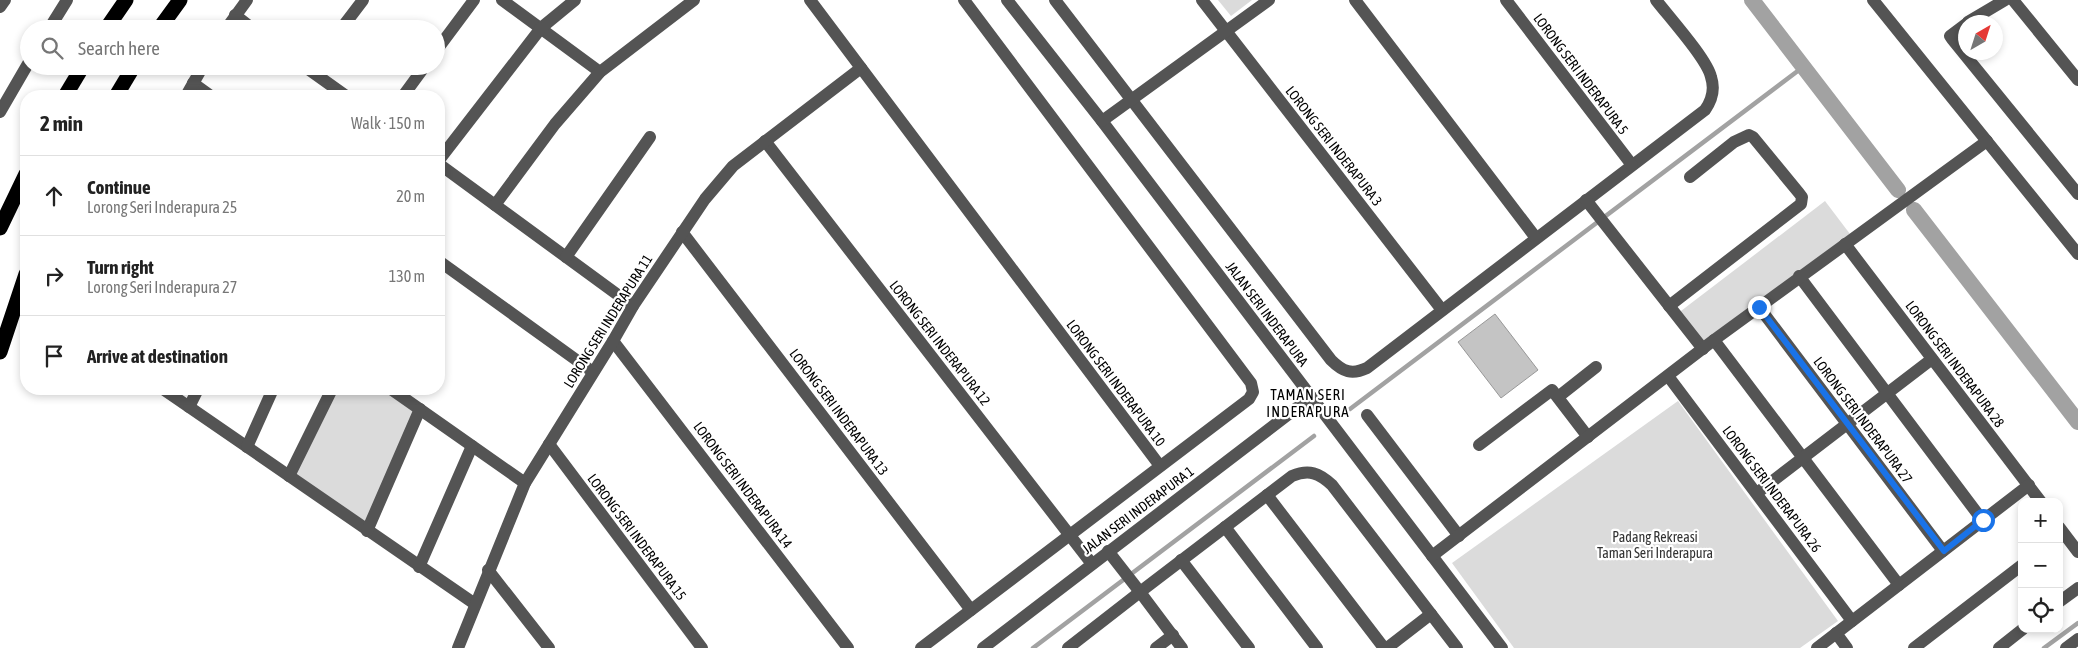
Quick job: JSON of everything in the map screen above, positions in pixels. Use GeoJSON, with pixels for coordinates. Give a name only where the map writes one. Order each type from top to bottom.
{"type":"FeatureCollection","features":[{"type":"Feature","properties":{"kind":"highway"},"geometry":{"type":"LineString","coordinates":[[112,20],[126,0]]}},
{"type":"Feature","properties":{"kind":"highway"},"geometry":{"type":"LineString","coordinates":[[166,20],[180,0]]}},
{"type":"Feature","properties":{"kind":"highway"},"geometry":{"type":"LineString","coordinates":[[70,90],[79,75]]}},
{"type":"Feature","properties":{"kind":"highway"},"geometry":{"type":"LineString","coordinates":[[120,90],[129,75]]}},
{"type":"Feature","properties":{"kind":"highway"},"geometry":{"type":"LineString","coordinates":[[0,228],[20,186]]}},
{"type":"Feature","properties":{"kind":"highway"},"geometry":{"type":"LineString","coordinates":[[0,352],[20,292]]}},
{"type":"Feature","properties":{"kind":"street"},"geometry":{"type":"LineString","coordinates":[[0,7],[5,0]]}},
{"type":"Feature","properties":{"kind":"street"},"geometry":{"type":"LineString","coordinates":[[55,20],[67,0]]}},
{"type":"Feature","properties":{"kind":"street"},"geometry":{"type":"LineString","coordinates":[[232,20],[247,0]]}},
{"type":"Feature","properties":{"kind":"street"},"geometry":{"type":"LineString","coordinates":[[348,20],[363,0]]}},
{"type":"Feature","properties":{"kind":"street"},"geometry":{"type":"LineString","coordinates":[[445,39],[474,0]]}},
{"type":"Feature","properties":{"kind":"street"},"geometry":{"type":"LineString","coordinates":[[502,0],[600,72]]}},
{"type":"Feature","properties":{"kind":"street"},"geometry":{"type":"LineString","coordinates":[[445,152],[541,28],[576,0]]}},
{"type":"Feature","properties":{"kind":"street"},"geometry":{"type":"LineString","coordinates":[[495,205],[555,124],[600,72],[694,0]]}},
{"type":"Feature","properties":{"kind":"street","name":"LORONG SERI INDERAPURA 10"},"geometry":{"type":"LineString","coordinates":[[810,0],[1160,466],[1248,399],[1252,392],[1251,383],[964,0]]}},
{"type":"Feature","properties":{"kind":"street","name":"JALAN SERI INDERAPURA"},"geometry":{"type":"LineString","coordinates":[[1006,0],[1102,121],[1502,648]]}},
{"type":"Feature","properties":{"kind":"street"},"geometry":{"type":"LineString","coordinates":[[1055,0],[1332,360],[1348,373],[1359,372],[1367,368],[1536,238],[1590,204],[1632,165],[1705,110],[1711,102],[1713,90],[1711,76],[1705,63],[1656,0]]}},
{"type":"Feature","properties":{"kind":"street","name":"LORONG SERI INDERAPURA 3"},"geometry":{"type":"LineString","coordinates":[[1202,0],[1442,310]]}},
{"type":"Feature","properties":{"kind":"street"},"geometry":{"type":"LineString","coordinates":[[1102,121],[1270,0]]}},
{"type":"Feature","properties":{"kind":"street"},"geometry":{"type":"LineString","coordinates":[[1355,0],[1536,238]]}},
{"type":"Feature","properties":{"kind":"street","name":"LORONG SERI INDERAPURA 5"},"geometry":{"type":"LineString","coordinates":[[1506,0],[1632,165]]}},
{"type":"Feature","properties":{"kind":"street"},"geometry":{"type":"LineString","coordinates":[[1873,0],[2078,254]]}},
{"type":"Feature","properties":{"kind":"street"},"geometry":{"type":"LineString","coordinates":[[1980,15],[2005,0]]}},
{"type":"Feature","properties":{"kind":"street"},"geometry":{"type":"LineString","coordinates":[[2013,0],[2078,80]]}},
{"type":"Feature","properties":{"kind":"street"},"geometry":{"type":"LineString","coordinates":[[235,15],[241,20]]}},
{"type":"Feature","properties":{"kind":"street"},"geometry":{"type":"LineString","coordinates":[[1958,30],[1950,36],[1958,46]]}},
{"type":"Feature","properties":{"kind":"street"},"geometry":{"type":"LineString","coordinates":[[1969,60],[2078,194]]}},
{"type":"Feature","properties":{"kind":"street","name":"LORONG SERI INDERAPURA 11"},"geometry":{"type":"LineString","coordinates":[[458,648],[488,570],[525,483],[633,306],[682,232],[720,179],[733,166],[861,68]]}},
{"type":"Feature","properties":{"kind":"street"},"geometry":{"type":"LineString","coordinates":[[0,112],[5,89],[20,72]]}},
{"type":"Feature","properties":{"kind":"street"},"geometry":{"type":"LineString","coordinates":[[189,90],[198,75]]}},
{"type":"Feature","properties":{"kind":"street"},"geometry":{"type":"LineString","coordinates":[[318,75],[338,90]]}},
{"type":"Feature","properties":{"kind":"street"},"geometry":{"type":"LineString","coordinates":[[407,90],[418,75]]}},
{"type":"Feature","properties":{"kind":"street"},"geometry":{"type":"LineString","coordinates":[[193,83],[203,90]]}},
{"type":"Feature","properties":{"kind":"street"},"geometry":{"type":"LineString","coordinates":[[1670,306],[1801,204],[1802,200],[1799,193],[1753,137],[1749,135],[1734,142],[1690,177]]}},
{"type":"Feature","properties":{"kind":"street"},"geometry":{"type":"LineString","coordinates":[[566,257],[650,137]]}},
{"type":"Feature","properties":{"kind":"street","name":"LORONG SERI INDERAPURA 12"},"geometry":{"type":"LineString","coordinates":[[765,141],[1092,564]]}},
{"type":"Feature","properties":{"kind":"street"},"geometry":{"type":"LineString","coordinates":[[1432,556],[1799,276],[1987,141]]}},
{"type":"Feature","properties":{"kind":"street"},"geometry":{"type":"LineString","coordinates":[[445,168],[633,306]]}},
{"type":"Feature","properties":{"kind":"street"},"geometry":{"type":"LineString","coordinates":[[1590,204],[1703,349]]}},
{"type":"Feature","properties":{"kind":"street","name":"LORONG SERI INDERAPURA 13"},"geometry":{"type":"LineString","coordinates":[[682,232],[971,610]]}},
{"type":"Feature","properties":{"kind":"street","name":"LORONG SERI INDERAPURA 28"},"geometry":{"type":"LineString","coordinates":[[1845,244],[2038,498]]}},
{"type":"Feature","properties":{"kind":"street"},"geometry":{"type":"LineString","coordinates":[[445,265],[593,372]]}},
{"type":"Feature","properties":{"kind":"street"},"geometry":{"type":"LineString","coordinates":[[1799,276],[1983,520]]}},
{"type":"Feature","properties":{"kind":"street","name":"LORONG SERI INDERAPURA 27"},"geometry":{"type":"LineString","coordinates":[[1759,307],[1944,551]]}},
{"type":"Feature","properties":{"kind":"street"},"geometry":{"type":"LineString","coordinates":[[1714,340],[1899,585]]}},
{"type":"Feature","properties":{"kind":"street","name":"LORONG SERI INDERAPURA 14"},"geometry":{"type":"LineString","coordinates":[[613,341],[848,648]]}},
{"type":"Feature","properties":{"kind":"street"},"geometry":{"type":"LineString","coordinates":[[1756,493],[1932,358]]}},
{"type":"Feature","properties":{"kind":"street"},"geometry":{"type":"LineString","coordinates":[[1558,397],[1596,367]]}},
{"type":"Feature","properties":{"kind":"street","name":"LORONG SERI INDERAPURA 26"},"geometry":{"type":"LineString","coordinates":[[1668,376],[1852,621]]}},
{"type":"Feature","properties":{"kind":"street"},"geometry":{"type":"LineString","coordinates":[[1479,445],[1552,390],[1588,437]]}},
{"type":"Feature","properties":{"kind":"street"},"geometry":{"type":"LineString","coordinates":[[172,395],[475,604]]}},
{"type":"Feature","properties":{"kind":"street"},"geometry":{"type":"LineString","coordinates":[[189,407],[195,395]]}},
{"type":"Feature","properties":{"kind":"street"},"geometry":{"type":"LineString","coordinates":[[246,447],[270,395]]}},
{"type":"Feature","properties":{"kind":"street"},"geometry":{"type":"LineString","coordinates":[[289,476],[329,395]]}},
{"type":"Feature","properties":{"kind":"street"},"geometry":{"type":"LineString","coordinates":[[400,395],[525,483]]}},
{"type":"Feature","properties":{"kind":"street","name":"JALAN SERI INDERAPURA 1"},"geometry":{"type":"LineString","coordinates":[[983,648],[1311,397]]}},
{"type":"Feature","properties":{"kind":"street"},"geometry":{"type":"LineString","coordinates":[[367,531],[420,409]]}},
{"type":"Feature","properties":{"kind":"street"},"geometry":{"type":"LineString","coordinates":[[1367,415],[1459,536]]}},
{"type":"Feature","properties":{"kind":"street","name":"LORONG SERI INDERAPURA 15"},"geometry":{"type":"LineString","coordinates":[[549,444],[702,648]]}},
{"type":"Feature","properties":{"kind":"street"},"geometry":{"type":"LineString","coordinates":[[419,567],[472,446]]}},
{"type":"Feature","properties":{"kind":"street"},"geometry":{"type":"LineString","coordinates":[[921,648],[1160,466]]}},
{"type":"Feature","properties":{"kind":"street"},"geometry":{"type":"LineString","coordinates":[[1068,648],[1136,587],[1181,560],[1292,476],[1303,472],[1324,477],[1332,486],[1457,648]]}},
{"type":"Feature","properties":{"kind":"street"},"geometry":{"type":"LineString","coordinates":[[1817,648],[2029,486]]}},
{"type":"Feature","properties":{"kind":"street"},"geometry":{"type":"LineString","coordinates":[[1267,495],[1386,648],[1431,614]]}},
{"type":"Feature","properties":{"kind":"street"},"geometry":{"type":"LineString","coordinates":[[1224,527],[1317,648]]}},
{"type":"Feature","properties":{"kind":"street"},"geometry":{"type":"LineString","coordinates":[[2063,534],[2078,552]]}},
{"type":"Feature","properties":{"kind":"street"},"geometry":{"type":"LineString","coordinates":[[1108,551],[1182,648]]}},
{"type":"Feature","properties":{"kind":"street"},"geometry":{"type":"LineString","coordinates":[[1181,560],[1249,648]]}},
{"type":"Feature","properties":{"kind":"street"},"geometry":{"type":"LineString","coordinates":[[1914,648],[2018,568]]}},
{"type":"Feature","properties":{"kind":"street"},"geometry":{"type":"LineString","coordinates":[[488,570],[549,648]]}},
{"type":"Feature","properties":{"kind":"street"},"geometry":{"type":"LineString","coordinates":[[2063,599],[2078,588]]}},
{"type":"Feature","properties":{"kind":"street"},"geometry":{"type":"LineString","coordinates":[[1836,633],[1847,648]]}},
{"type":"Feature","properties":{"kind":"street"},"geometry":{"type":"LineString","coordinates":[[1999,648],[2019,633]]}},
{"type":"Feature","properties":{"kind":"street"},"geometry":{"type":"LineString","coordinates":[[1156,648],[1173,636]]}},
{"type":"Feature","properties":{"kind":"street"},"geometry":{"type":"LineString","coordinates":[[2066,648],[2078,639]]}},
{"type":"Feature","properties":{"kind":"green space"},"geometry":{"type":"Polygon","coordinates":[[[1218,0],[1252,0],[1231,16],[1218,0]]]}},
{"type":"Feature","properties":{"kind":"green space"},"geometry":{"type":"Polygon","coordinates":[[[1825,201],[1850,234],[1698,345],[1677,314],[1825,201]]]}},
{"type":"Feature","properties":{"kind":"green space"},"geometry":{"type":"Polygon","coordinates":[[[329,395],[400,395],[420,409],[367,531],[289,476],[329,395]]]}},
{"type":"Feature","properties":{"kind":"green space","name":"Padang Rekreasi Taman Seri Inderapura"},"geometry":{"type":"Polygon","coordinates":[[[1678,401],[1838,621],[1800,648],[1514,648],[1452,563],[1678,401]]]}},
{"type":"Feature","properties":{"kind":"building"},"geometry":{"type":"Polygon","coordinates":[[[1495,314],[1538,370],[1501,398],[1458,342],[1495,314]]]}},
{"type":"Feature","properties":{"kind":"waterway"},"geometry":{"type":"LineString","coordinates":[[1752,0],[1898,190]]}},
{"type":"Feature","properties":{"kind":"waterway"},"geometry":{"type":"LineString","coordinates":[[1350,409],[1803,67]]}},
{"type":"Feature","properties":{"kind":"waterway"},"geometry":{"type":"LineString","coordinates":[[1914,210],[2078,422]]}},
{"type":"Feature","properties":{"kind":"waterway"},"geometry":{"type":"LineString","coordinates":[[1033,648],[1314,436]]}},
{"type":"Feature","properties":{"kind":"waterway"},"geometry":{"type":"LineString","coordinates":[[2044,648],[2078,623]]}},
{"type":"Feature","properties":{"kind":"district","name":"TAMAN SERI INDERAPURA"},"geometry":{"type":"Point","coordinates":[1308,404]}},
{"type":"Feature","properties":{"kind":"route"},"geometry":{"type":"LineString","coordinates":[[1759,307],[1944,551],[1983,520]]}}]}
